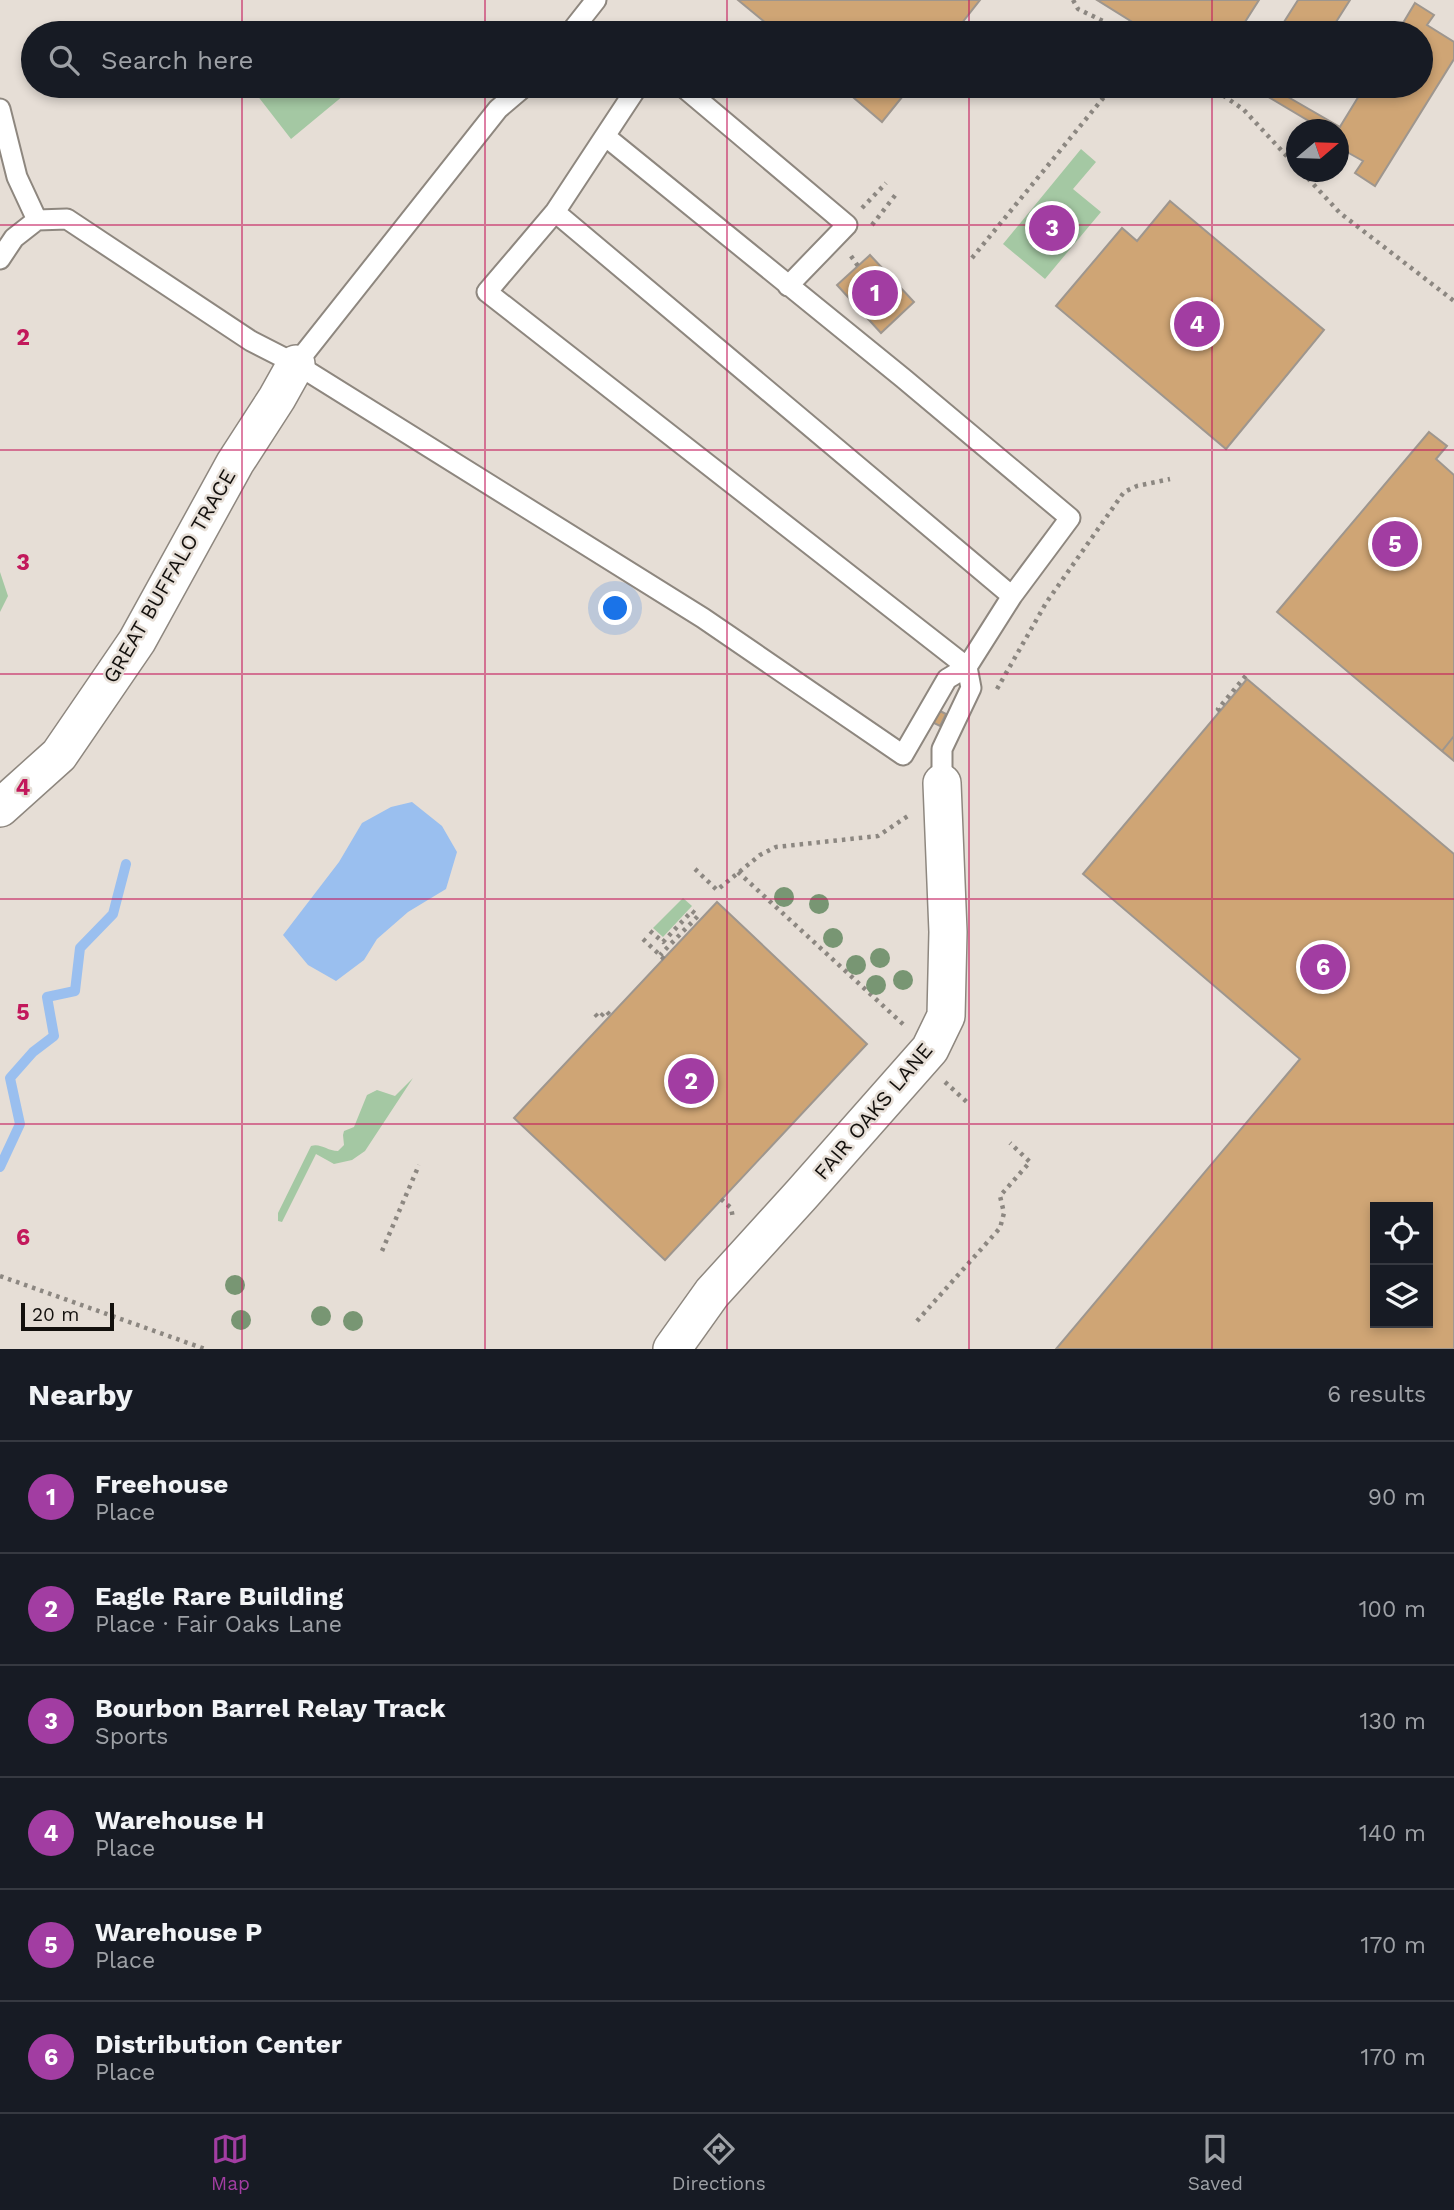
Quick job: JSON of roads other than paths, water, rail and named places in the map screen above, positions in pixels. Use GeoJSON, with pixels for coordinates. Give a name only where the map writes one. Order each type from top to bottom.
{"type":"FeatureCollection","features":[{"type":"Feature","properties":{"kind":"street","name":"GREAT BUFFALO TRACE"},"geometry":{"type":"LineString","coordinates":[[0,808],[59,755],[137,641],[235,463],[296,364]]}},
{"type":"Feature","properties":{"kind":"street","name":"FAIR OAKS LANE"},"geometry":{"type":"LineString","coordinates":[[681,1336],[712,1293],[802,1194],[933,1062],[946,1016],[948,932],[942,783]]}},
{"type":"Feature","properties":{"kind":"lane"},"geometry":{"type":"LineString","coordinates":[[579,21],[596,0]]}},
{"type":"Feature","properties":{"kind":"lane"},"geometry":{"type":"LineString","coordinates":[[296,364],[498,109],[511,98]]}},
{"type":"Feature","properties":{"kind":"lane"},"geometry":{"type":"LineString","coordinates":[[630,98],[555,212],[487,292],[967,667],[971,688],[942,749],[942,783]]}},
{"type":"Feature","properties":{"kind":"lane"},"geometry":{"type":"LineString","coordinates":[[696,98],[847,225],[788,286]]}},
{"type":"Feature","properties":{"kind":"lane"},"geometry":{"type":"LineString","coordinates":[[0,109],[17,177],[37,220]]}},
{"type":"Feature","properties":{"kind":"lane"},"geometry":{"type":"LineString","coordinates":[[0,259],[14,238],[37,220],[67,219],[240,334],[296,364],[704,618],[904,755],[947,679],[967,667],[1012,596],[1070,518],[606,136]]}},
{"type":"Feature","properties":{"kind":"lane"},"geometry":{"type":"LineString","coordinates":[[555,212],[1012,596]]}},
{"type":"Feature","properties":{"kind":"water"},"geometry":{"type":"Polygon","coordinates":[[[412,802],[442,826],[457,852],[446,889],[408,912],[377,939],[364,960],[336,981],[308,965],[283,935],[339,862],[362,823],[391,807],[412,802]]]}},
{"type":"Feature","properties":{"kind":"waterway"},"geometry":{"type":"LineString","coordinates":[[0,1167],[20,1124],[10,1078],[33,1052],[54,1036],[47,997],[75,991],[80,948],[113,914],[126,864]]}},
{"type":"Feature","properties":{"kind":"place","name":"Bourbon Barrel Relay Track"},"geometry":{"type":"Point","coordinates":[1052,228]}},
{"type":"Feature","properties":{"kind":"place","name":"Freehouse"},"geometry":{"type":"Point","coordinates":[875,293]}},
{"type":"Feature","properties":{"kind":"place","name":"Warehouse H"},"geometry":{"type":"Point","coordinates":[1197,324]}},
{"type":"Feature","properties":{"kind":"place","name":"Warehouse P"},"geometry":{"type":"Point","coordinates":[1395,544]}},
{"type":"Feature","properties":{"kind":"place","name":"Distribution Center"},"geometry":{"type":"Point","coordinates":[1323,967]}},
{"type":"Feature","properties":{"kind":"place","name":"Eagle Rare Building"},"geometry":{"type":"Point","coordinates":[691,1081]}}]}
